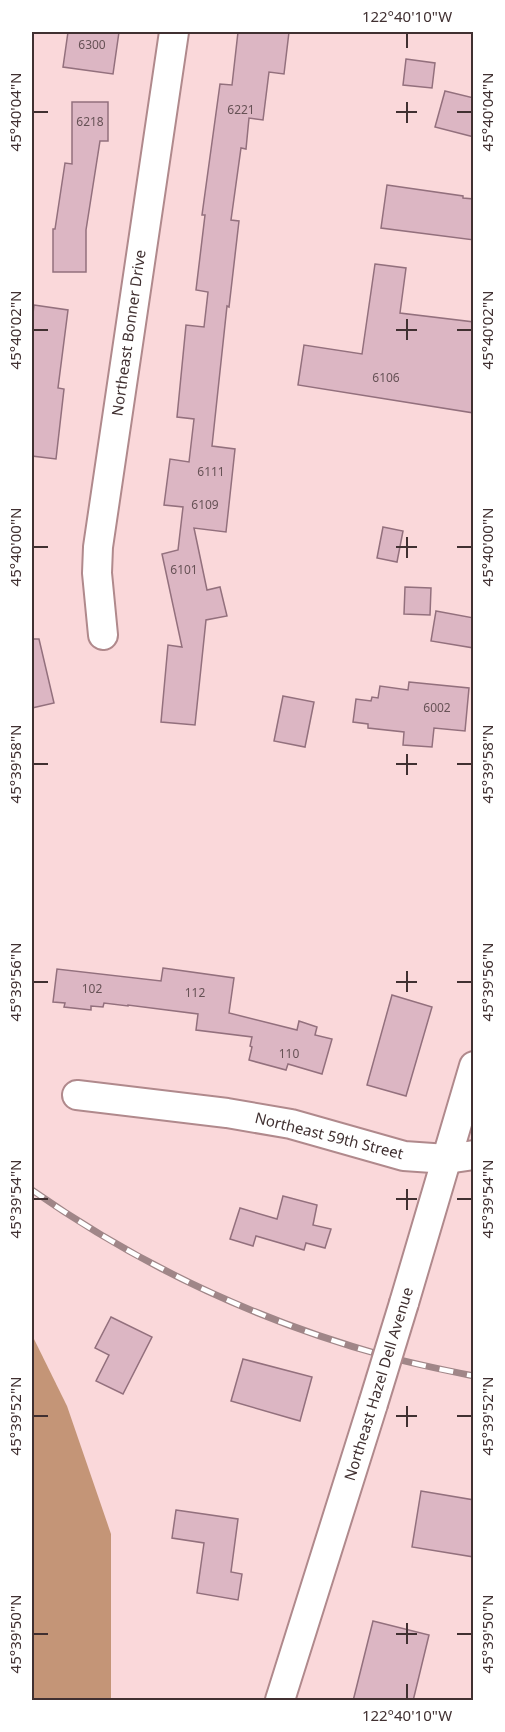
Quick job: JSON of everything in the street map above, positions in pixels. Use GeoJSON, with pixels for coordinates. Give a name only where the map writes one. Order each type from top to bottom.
{"type":"FeatureCollection","features":[{"type":"Feature","properties":{"kind":"street","name":"Northeast Bonner Drive"},"geometry":{"type":"LineString","coordinates":[[103,635],[97,582],[98,547],[174,32]]}},
{"type":"Feature","properties":{"kind":"street","name":"Northeast Hazel Dell Avenue"},"geometry":{"type":"LineString","coordinates":[[280,1701],[404,1303],[460,1157],[474,1066]]}},
{"type":"Feature","properties":{"kind":"street","name":"Northeast 59th Street"},"geometry":{"type":"LineString","coordinates":[[77,1095],[227,1113],[291,1124],[404,1156],[460,1157]]}},
{"type":"Feature","properties":{"kind":"shaded area"},"geometry":{"type":"Polygon","coordinates":[[[32,1335],[67,1406],[111,1534],[111,1700],[32,1700],[32,1335]]]}},
{"type":"Feature","properties":{"kind":"building"},"geometry":{"type":"Polygon","coordinates":[[[68,32],[119,32],[113,74],[63,67],[68,32]]]}},
{"type":"Feature","properties":{"kind":"building"},"geometry":{"type":"Polygon","coordinates":[[[238,32],[289,32],[284,74],[269,72],[263,120],[249,118],[246,149],[241,148],[231,220],[239,221],[212,446],[235,449],[226,532],[194,528],[207,590],[220,587],[227,616],[206,620],[195,725],[161,722],[168,645],[182,647],[162,554],[178,550],[183,507],[164,505],[170,459],[189,462],[194,419],[177,417],[186,325],[204,327],[208,292],[196,290],[205,215],[202,215],[220,84],[232,85],[238,32]]]}},
{"type":"Feature","properties":{"kind":"building"},"geometry":{"type":"Polygon","coordinates":[[[406,59],[435,63],[432,88],[403,85],[406,59]]]}},
{"type":"Feature","properties":{"kind":"building"},"geometry":{"type":"Polygon","coordinates":[[[445,91],[474,98],[474,137],[435,127],[445,91]]]}},
{"type":"Feature","properties":{"kind":"building"},"geometry":{"type":"Polygon","coordinates":[[[72,102],[108,102],[108,141],[100,141],[86,230],[86,272],[53,272],[53,229],[55,229],[65,163],[72,164],[72,102]]]}},
{"type":"Feature","properties":{"kind":"building"},"geometry":{"type":"Polygon","coordinates":[[[387,185],[474,199],[474,240],[381,228],[387,185]]]}},
{"type":"Feature","properties":{"kind":"building"},"geometry":{"type":"Polygon","coordinates":[[[375,264],[406,268],[400,313],[474,322],[474,413],[298,385],[304,345],[362,354],[375,264]]]}},
{"type":"Feature","properties":{"kind":"building"},"geometry":{"type":"Polygon","coordinates":[[[34,305],[68,310],[58,388],[64,389],[56,459],[32,456],[34,305]]]}},
{"type":"Feature","properties":{"kind":"building"},"geometry":{"type":"Polygon","coordinates":[[[383,527],[403,531],[397,562],[377,558],[383,527]]]}},
{"type":"Feature","properties":{"kind":"building"},"geometry":{"type":"Polygon","coordinates":[[[405,587],[431,588],[430,615],[404,614],[405,587]]]}},
{"type":"Feature","properties":{"kind":"building"},"geometry":{"type":"Polygon","coordinates":[[[436,611],[474,618],[474,648],[431,641],[436,611]]]}},
{"type":"Feature","properties":{"kind":"building"},"geometry":{"type":"Polygon","coordinates":[[[32,639],[39,639],[54,703],[32,708],[32,639]]]}},
{"type":"Feature","properties":{"kind":"building"},"geometry":{"type":"Polygon","coordinates":[[[409,682],[469,688],[465,731],[434,728],[432,747],[403,745],[404,732],[368,728],[368,724],[353,722],[356,699],[371,701],[372,697],[378,698],[380,686],[408,690],[409,682]]]}},
{"type":"Feature","properties":{"kind":"building"},"geometry":{"type":"Polygon","coordinates":[[[283,696],[314,702],[305,747],[274,741],[283,696]]]}},
{"type":"Feature","properties":{"kind":"building"},"geometry":{"type":"Polygon","coordinates":[[[163,968],[234,978],[229,1013],[297,1030],[299,1021],[317,1027],[315,1035],[332,1039],[322,1074],[288,1064],[286,1070],[249,1060],[252,1037],[196,1030],[198,1014],[104,1003],[103,1007],[91,1006],[91,1010],[64,1007],[65,1003],[53,1002],[57,969],[161,981],[163,968]]]}},
{"type":"Feature","properties":{"kind":"building"},"geometry":{"type":"Polygon","coordinates":[[[392,995],[432,1007],[406,1096],[367,1085],[392,995]]]}},
{"type":"Feature","properties":{"kind":"building"},"geometry":{"type":"Polygon","coordinates":[[[283,1196],[317,1205],[313,1225],[331,1229],[325,1248],[306,1243],[304,1250],[256,1236],[253,1246],[230,1239],[240,1208],[277,1219],[283,1196]]]}},
{"type":"Feature","properties":{"kind":"building"},"geometry":{"type":"Polygon","coordinates":[[[111,1317],[152,1337],[123,1394],[96,1381],[109,1355],[95,1348],[111,1317]]]}},
{"type":"Feature","properties":{"kind":"building"},"geometry":{"type":"Polygon","coordinates":[[[243,1359],[312,1377],[300,1421],[231,1401],[243,1359]]]}},
{"type":"Feature","properties":{"kind":"building"},"geometry":{"type":"Polygon","coordinates":[[[421,1491],[474,1500],[474,1557],[412,1547],[421,1491]]]}},
{"type":"Feature","properties":{"kind":"building"},"geometry":{"type":"Polygon","coordinates":[[[176,1510],[238,1519],[231,1572],[242,1574],[238,1600],[197,1593],[204,1543],[172,1538],[176,1510]]]}},
{"type":"Feature","properties":{"kind":"building"},"geometry":{"type":"Polygon","coordinates":[[[373,1621],[429,1635],[413,1701],[353,1701],[373,1621]]]}},
{"type":"Feature","properties":{"kind":"railway"},"geometry":{"type":"LineString","coordinates":[[32,1190],[114,1243],[201,1288],[246,1308],[338,1342],[385,1356],[474,1376]]}}]}
